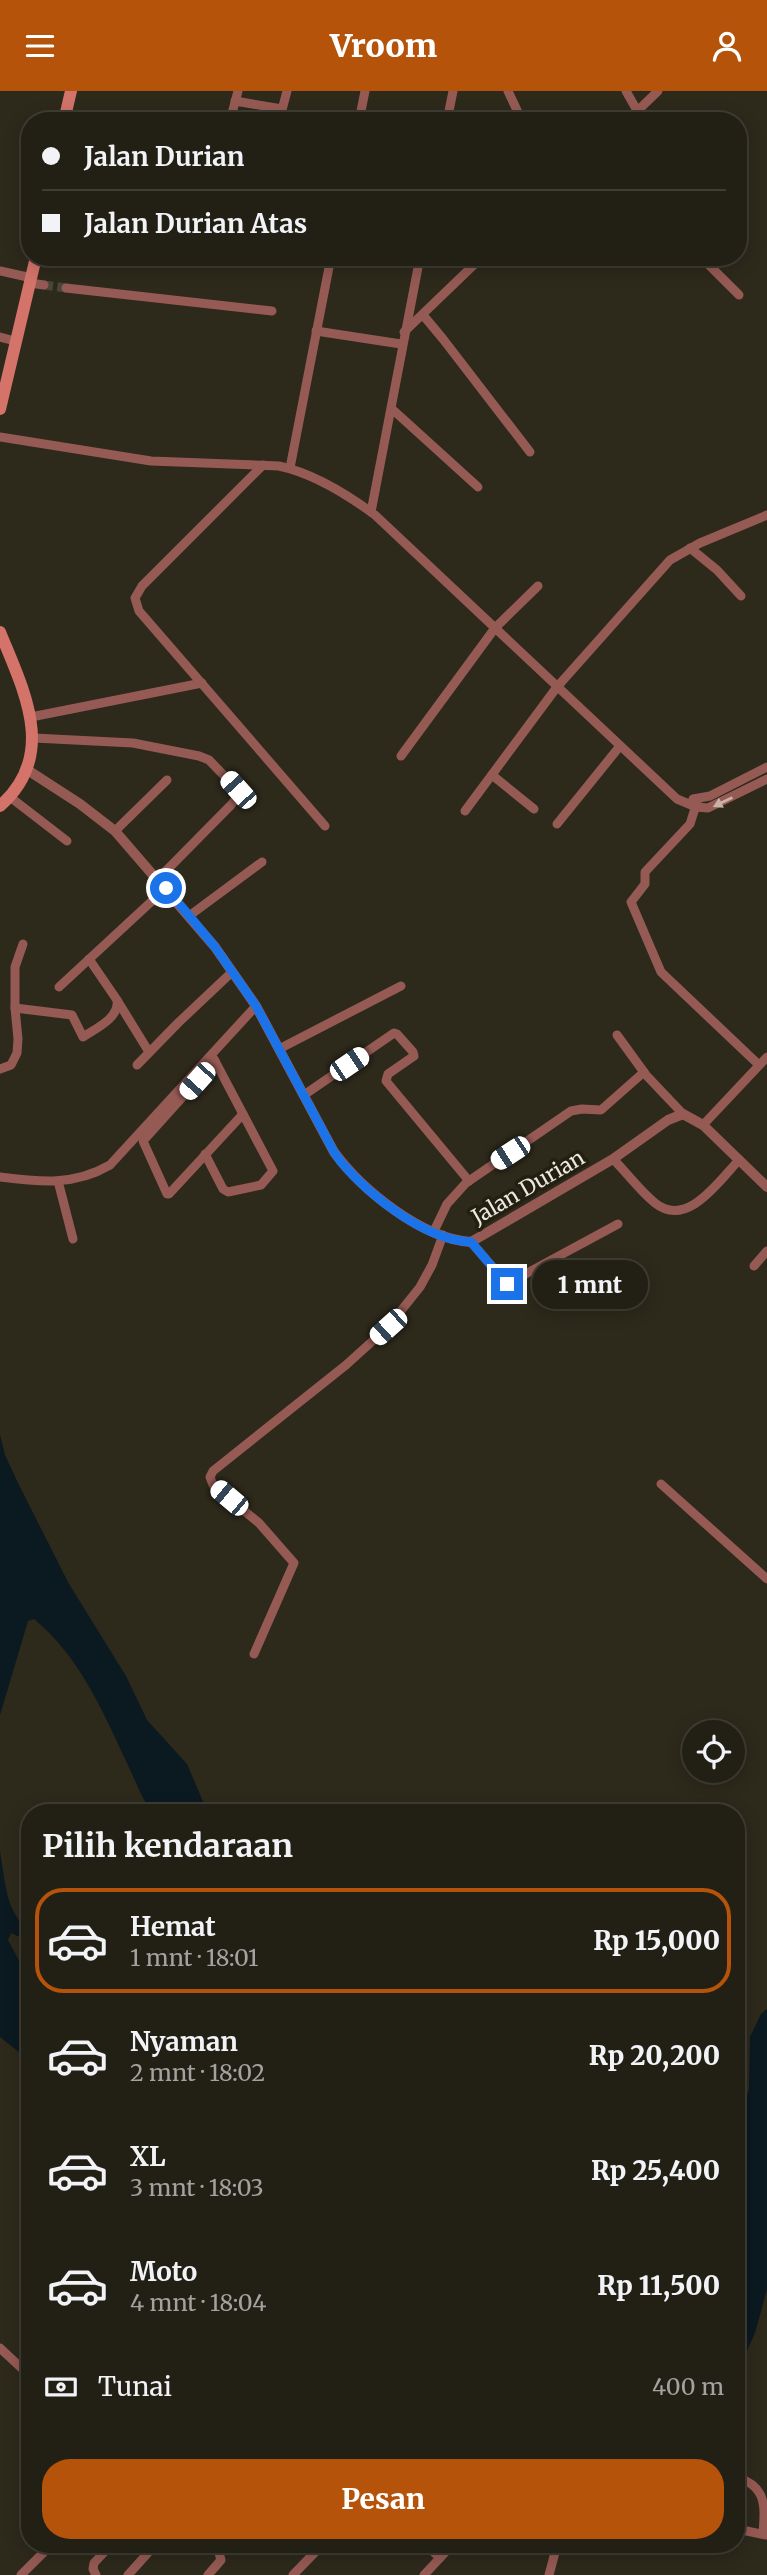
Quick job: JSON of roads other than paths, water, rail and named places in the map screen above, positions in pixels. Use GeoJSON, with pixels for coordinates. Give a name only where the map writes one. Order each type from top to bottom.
{"type":"FeatureCollection","features":[{"type":"Feature","properties":{"kind":"main road"},"geometry":{"type":"LineString","coordinates":[[66,112],[71,91]]}},
{"type":"Feature","properties":{"kind":"main road"},"geometry":{"type":"LineString","coordinates":[[0,409],[34,266]]}},
{"type":"Feature","properties":{"kind":"main road"},"geometry":{"type":"LineString","coordinates":[[0,632],[17,673],[31,717],[34,738],[26,769],[5,801]]}},
{"type":"Feature","properties":{"kind":"street"},"geometry":{"type":"LineString","coordinates":[[281,112],[287,91]]}},
{"type":"Feature","properties":{"kind":"street"},"geometry":{"type":"LineString","coordinates":[[361,112],[365,91]]}},
{"type":"Feature","properties":{"kind":"street"},"geometry":{"type":"LineString","coordinates":[[449,112],[453,91]]}},
{"type":"Feature","properties":{"kind":"street"},"geometry":{"type":"LineString","coordinates":[[508,91],[518,112]]}},
{"type":"Feature","properties":{"kind":"street"},"geometry":{"type":"LineString","coordinates":[[626,91],[636,112],[658,91]]}},
{"type":"Feature","properties":{"kind":"street"},"geometry":{"type":"LineString","coordinates":[[237,96],[282,109]]}},
{"type":"Feature","properties":{"kind":"street"},"geometry":{"type":"LineString","coordinates":[[290,468],[329,266]]}},
{"type":"Feature","properties":{"kind":"street"},"geometry":{"type":"LineString","coordinates":[[371,512],[392,409],[401,344],[418,266]]}},
{"type":"Feature","properties":{"kind":"street"},"geometry":{"type":"LineString","coordinates":[[404,332],[473,266]]}},
{"type":"Feature","properties":{"kind":"street"},"geometry":{"type":"LineString","coordinates":[[710,266],[739,295]]}},
{"type":"Feature","properties":{"kind":"street"},"geometry":{"type":"LineString","coordinates":[[0,271],[44,285]]}},
{"type":"Feature","properties":{"kind":"street"},"geometry":{"type":"LineString","coordinates":[[66,288],[272,311]]}},
{"type":"Feature","properties":{"kind":"street"},"geometry":{"type":"LineString","coordinates":[[423,315],[530,452]]}},
{"type":"Feature","properties":{"kind":"street"},"geometry":{"type":"LineString","coordinates":[[316,331],[401,344]]}},
{"type":"Feature","properties":{"kind":"street"},"geometry":{"type":"LineString","coordinates":[[0,337],[15,341]]}},
{"type":"Feature","properties":{"kind":"street"},"geometry":{"type":"LineString","coordinates":[[392,409],[478,487]]}},
{"type":"Feature","properties":{"kind":"street"},"geometry":{"type":"LineString","coordinates":[[0,437],[151,461],[290,468],[371,512],[677,799],[697,803],[702,809],[713,807],[767,779]]}},
{"type":"Feature","properties":{"kind":"street"},"geometry":{"type":"LineString","coordinates":[[263,465],[142,586],[135,598],[139,611],[326,826]]}},
{"type":"Feature","properties":{"kind":"street"},"geometry":{"type":"LineString","coordinates":[[465,811],[557,687],[670,560],[690,548],[767,515]]}},
{"type":"Feature","properties":{"kind":"street"},"geometry":{"type":"LineString","coordinates":[[690,548],[717,571],[740,596]]}},
{"type":"Feature","properties":{"kind":"street"},"geometry":{"type":"LineString","coordinates":[[401,756],[495,628],[538,586]]}},
{"type":"Feature","properties":{"kind":"street"},"geometry":{"type":"LineString","coordinates":[[31,717],[202,683]]}},
{"type":"Feature","properties":{"kind":"street"},"geometry":{"type":"LineString","coordinates":[[34,738],[133,743],[198,756],[209,760],[238,790],[238,796],[231,805],[162,884],[59,988]]}},
{"type":"Feature","properties":{"kind":"street"},"geometry":{"type":"LineString","coordinates":[[557,824],[620,746]]}},
{"type":"Feature","properties":{"kind":"street"},"geometry":{"type":"LineString","coordinates":[[759,1065],[661,972],[632,907],[632,899],[645,884],[645,872],[690,824],[697,803],[767,767]]}},
{"type":"Feature","properties":{"kind":"street","name":"Jalan Durian"},"geometry":{"type":"LineString","coordinates":[[26,769],[80,804],[115,831],[189,916],[256,1006],[334,1152],[349,1171],[404,1218],[456,1241],[471,1242],[613,1159],[668,1121],[683,1114]]}},
{"type":"Feature","properties":{"kind":"street"},"geometry":{"type":"LineString","coordinates":[[492,775],[534,809]]}},
{"type":"Feature","properties":{"kind":"street"},"geometry":{"type":"LineString","coordinates":[[115,831],[167,780]]}},
{"type":"Feature","properties":{"kind":"street"},"geometry":{"type":"LineString","coordinates":[[5,801],[67,841]]}},
{"type":"Feature","properties":{"kind":"street"},"geometry":{"type":"LineString","coordinates":[[189,916],[262,862]]}},
{"type":"Feature","properties":{"kind":"street"},"geometry":{"type":"LineString","coordinates":[[0,1069],[11,1065],[17,1053],[19,1039],[15,1008],[15,970],[23,944]]}},
{"type":"Feature","properties":{"kind":"street"},"geometry":{"type":"LineString","coordinates":[[89,959],[149,1052]]}},
{"type":"Feature","properties":{"kind":"street"},"geometry":{"type":"LineString","coordinates":[[137,1065],[232,972]]}},
{"type":"Feature","properties":{"kind":"street"},"geometry":{"type":"LineString","coordinates":[[279,1049],[401,986]]}},
{"type":"Feature","properties":{"kind":"street"},"geometry":{"type":"LineString","coordinates":[[15,1008],[72,1015],[83,1037],[108,1020],[118,1006],[117,1000]]}},
{"type":"Feature","properties":{"kind":"street"},"geometry":{"type":"LineString","coordinates":[[243,1114],[168,1194],[143,1141],[256,1006]]}},
{"type":"Feature","properties":{"kind":"street"},"geometry":{"type":"LineString","coordinates":[[304,1095],[394,1033],[397,1034],[414,1056],[388,1074],[386,1081],[469,1181]]}},
{"type":"Feature","properties":{"kind":"street"},"geometry":{"type":"LineString","coordinates":[[617,1035],[644,1072],[683,1114],[703,1125],[766,1185]]}},
{"type":"Feature","properties":{"kind":"street"},"geometry":{"type":"LineString","coordinates":[[703,1125],[767,1057]]}},
{"type":"Feature","properties":{"kind":"street"},"geometry":{"type":"LineString","coordinates":[[205,1154],[223,1189],[228,1192],[261,1185],[269,1179],[273,1171],[213,1058]]}},
{"type":"Feature","properties":{"kind":"street"},"geometry":{"type":"LineString","coordinates":[[0,1177],[45,1183],[78,1179],[110,1165],[213,1058]]}},
{"type":"Feature","properties":{"kind":"street"},"geometry":{"type":"LineString","coordinates":[[254,1654],[294,1563],[259,1523],[213,1485],[210,1477],[213,1471],[346,1365],[388,1327],[420,1287],[432,1265],[447,1204],[469,1181],[571,1111],[582,1108],[597,1111],[605,1108],[644,1072]]}},
{"type":"Feature","properties":{"kind":"street"},"geometry":{"type":"LineString","coordinates":[[613,1159],[655,1203],[675,1212],[702,1199],[739,1160]]}},
{"type":"Feature","properties":{"kind":"street"},"geometry":{"type":"LineString","coordinates":[[58,1181],[73,1239]]}},
{"type":"Feature","properties":{"kind":"street"},"geometry":{"type":"LineString","coordinates":[[471,1242],[507,1284],[618,1224]]}},
{"type":"Feature","properties":{"kind":"street"},"geometry":{"type":"LineString","coordinates":[[754,1266],[767,1251]]}},
{"type":"Feature","properties":{"kind":"street"},"geometry":{"type":"LineString","coordinates":[[661,1484],[767,1579]]}},
{"type":"Feature","properties":{"kind":"street"},"geometry":{"type":"LineString","coordinates":[[0,2348],[21,2368]]}},
{"type":"Feature","properties":{"kind":"street"},"geometry":{"type":"LineString","coordinates":[[745,2481],[756,2486],[764,2500],[765,2535],[745,2531]]}},
{"type":"Feature","properties":{"kind":"street"},"geometry":{"type":"LineString","coordinates":[[21,2575],[43,2553]]}},
{"type":"Feature","properties":{"kind":"street"},"geometry":{"type":"LineString","coordinates":[[96,2575],[94,2563],[103,2553]]}},
{"type":"Feature","properties":{"kind":"street"},"geometry":{"type":"LineString","coordinates":[[128,2575],[148,2553]]}},
{"type":"Feature","properties":{"kind":"street"},"geometry":{"type":"LineString","coordinates":[[208,2575],[221,2560],[219,2553]]}},
{"type":"Feature","properties":{"kind":"street"},"geometry":{"type":"LineString","coordinates":[[293,2575],[314,2553]]}},
{"type":"Feature","properties":{"kind":"street"},"geometry":{"type":"LineString","coordinates":[[435,2553],[440,2558]]}},
{"type":"Feature","properties":{"kind":"street"},"geometry":{"type":"LineString","coordinates":[[424,2575],[445,2553]]}},
{"type":"Feature","properties":{"kind":"street"},"geometry":{"type":"LineString","coordinates":[[549,2575],[555,2553]]}},
{"type":"Feature","properties":{"kind":"tunnel"},"geometry":{"type":"LineString","coordinates":[[44,285],[66,288]]}}]}
